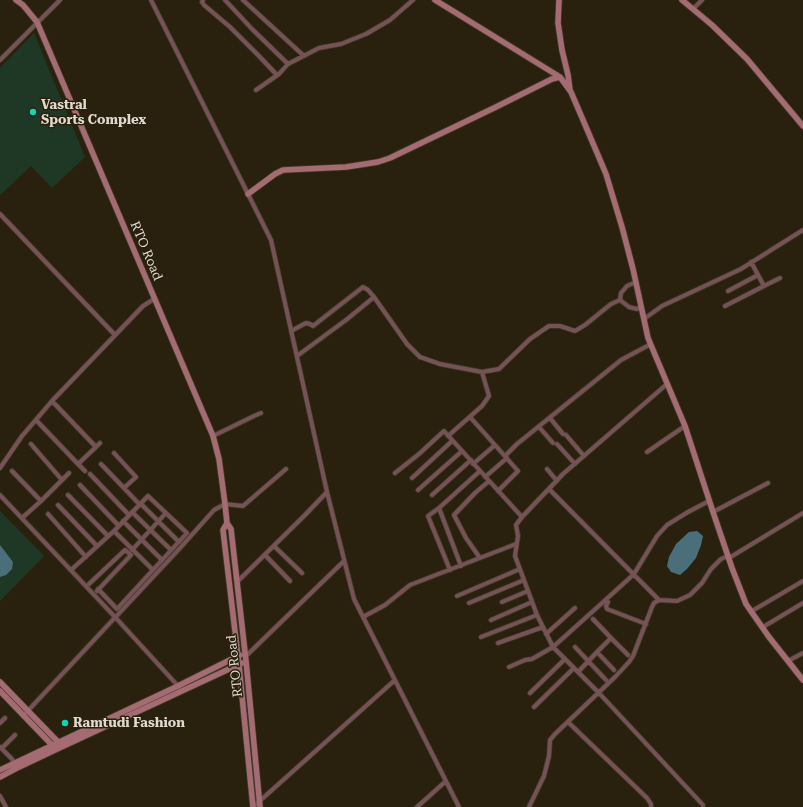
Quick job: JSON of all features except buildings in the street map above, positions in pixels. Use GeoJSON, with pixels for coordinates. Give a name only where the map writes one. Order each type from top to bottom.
{"type":"FeatureCollection","features":[{"type":"Feature","properties":{"kind":"street","name":"RTO Road"},"geometry":{"type":"LineString","coordinates":[[16,0],[23,5],[37,22],[212,436],[219,460],[227,523],[231,529],[260,804]]}},
{"type":"Feature","properties":{"kind":"street"},"geometry":{"type":"LineString","coordinates":[[0,60],[60,0]]}},
{"type":"Feature","properties":{"kind":"street"},"geometry":{"type":"LineString","coordinates":[[151,0],[271,240],[327,492],[354,599],[459,807]]}},
{"type":"Feature","properties":{"kind":"street"},"geometry":{"type":"LineString","coordinates":[[203,0],[202,2],[204,5],[230,27],[277,75]]}},
{"type":"Feature","properties":{"kind":"street"},"geometry":{"type":"LineString","coordinates":[[225,0],[288,64]]}},
{"type":"Feature","properties":{"kind":"street"},"geometry":{"type":"LineString","coordinates":[[243,0],[304,56]]}},
{"type":"Feature","properties":{"kind":"street"},"geometry":{"type":"LineString","coordinates":[[256,90],[277,75],[288,64],[319,48],[341,44],[366,34],[390,20],[413,0]]}},
{"type":"Feature","properties":{"kind":"street"},"geometry":{"type":"LineString","coordinates":[[435,0],[560,77],[571,92],[606,174],[622,227],[642,307],[648,338],[686,426],[728,557],[746,604],[803,680]]}},
{"type":"Feature","properties":{"kind":"street"},"geometry":{"type":"LineString","coordinates":[[559,0],[558,23],[571,92]]}},
{"type":"Feature","properties":{"kind":"street"},"geometry":{"type":"LineString","coordinates":[[682,0],[712,25],[746,59],[803,126]]}},
{"type":"Feature","properties":{"kind":"street"},"geometry":{"type":"LineString","coordinates":[[693,10],[702,0]]}},
{"type":"Feature","properties":{"kind":"street"},"geometry":{"type":"LineString","coordinates":[[248,194],[275,174],[283,170],[346,167],[378,162],[390,158],[552,79],[560,77]]}},
{"type":"Feature","properties":{"kind":"street"},"geometry":{"type":"LineString","coordinates":[[0,214],[115,335]]}},
{"type":"Feature","properties":{"kind":"street"},"geometry":{"type":"LineString","coordinates":[[644,319],[662,306],[741,269],[803,230]]}},
{"type":"Feature","properties":{"kind":"street"},"geometry":{"type":"LineString","coordinates":[[751,262],[764,286]]}},
{"type":"Feature","properties":{"kind":"street"},"geometry":{"type":"LineString","coordinates":[[728,291],[758,275]]}},
{"type":"Feature","properties":{"kind":"street"},"geometry":{"type":"LineString","coordinates":[[725,306],[780,278]]}},
{"type":"Feature","properties":{"kind":"street"},"geometry":{"type":"LineString","coordinates":[[620,300],[621,293],[627,286],[636,282]]}},
{"type":"Feature","properties":{"kind":"street"},"geometry":{"type":"LineString","coordinates":[[291,331],[306,323],[313,326],[364,287],[374,297],[407,344],[420,357],[440,364],[482,372],[499,369],[530,338],[549,326],[560,326],[575,331],[611,304],[620,300]]}},
{"type":"Feature","properties":{"kind":"street"},"geometry":{"type":"LineString","coordinates":[[297,356],[346,320],[374,297]]}},
{"type":"Feature","properties":{"kind":"street"},"geometry":{"type":"LineString","coordinates":[[0,468],[22,436],[52,401],[143,306],[154,299]]}},
{"type":"Feature","properties":{"kind":"street"},"geometry":{"type":"LineString","coordinates":[[620,300],[629,307],[637,309],[642,307]]}},
{"type":"Feature","properties":{"kind":"street"},"geometry":{"type":"LineString","coordinates":[[485,476],[506,457],[517,444],[621,360],[651,344]]}},
{"type":"Feature","properties":{"kind":"street"},"geometry":{"type":"LineString","coordinates":[[448,436],[482,406],[489,396],[482,372]]}},
{"type":"Feature","properties":{"kind":"street"},"geometry":{"type":"LineString","coordinates":[[667,384],[575,464],[549,488],[522,517],[516,525],[518,536],[515,556],[537,615],[553,647],[599,693],[703,805]]}},
{"type":"Feature","properties":{"kind":"street"},"geometry":{"type":"LineString","coordinates":[[52,401],[96,448]]}},
{"type":"Feature","properties":{"kind":"street"},"geometry":{"type":"LineString","coordinates":[[212,436],[260,413]]}},
{"type":"Feature","properties":{"kind":"street"},"geometry":{"type":"LineString","coordinates":[[470,417],[518,471],[498,491]]}},
{"type":"Feature","properties":{"kind":"street"},"geometry":{"type":"LineString","coordinates":[[550,418],[584,456]]}},
{"type":"Feature","properties":{"kind":"street"},"geometry":{"type":"LineString","coordinates":[[36,420],[85,471]]}},
{"type":"Feature","properties":{"kind":"street"},"geometry":{"type":"LineString","coordinates":[[647,452],[686,426]]}},
{"type":"Feature","properties":{"kind":"street"},"geometry":{"type":"LineString","coordinates":[[539,427],[575,464]]}},
{"type":"Feature","properties":{"kind":"street"},"geometry":{"type":"LineString","coordinates":[[395,472],[419,454],[444,431],[522,517]]}},
{"type":"Feature","properties":{"kind":"street"},"geometry":{"type":"LineString","coordinates":[[412,478],[452,441]]}},
{"type":"Feature","properties":{"kind":"street"},"geometry":{"type":"LineString","coordinates":[[78,464],[100,443]]}},
{"type":"Feature","properties":{"kind":"street"},"geometry":{"type":"LineString","coordinates":[[31,444],[62,480]]}},
{"type":"Feature","properties":{"kind":"street"},"geometry":{"type":"LineString","coordinates":[[432,495],[495,445]]}},
{"type":"Feature","properties":{"kind":"street"},"geometry":{"type":"LineString","coordinates":[[418,490],[462,451]]}},
{"type":"Feature","properties":{"kind":"street"},"geometry":{"type":"LineString","coordinates":[[114,453],[136,477],[124,488]]}},
{"type":"Feature","properties":{"kind":"street"},"geometry":{"type":"LineString","coordinates":[[101,464],[179,542]]}},
{"type":"Feature","properties":{"kind":"street"},"geometry":{"type":"LineString","coordinates":[[23,716],[214,510],[225,504],[243,506],[286,469]]}},
{"type":"Feature","properties":{"kind":"street"},"geometry":{"type":"LineString","coordinates":[[547,469],[557,481]]}},
{"type":"Feature","properties":{"kind":"street"},"geometry":{"type":"LineString","coordinates":[[12,471],[41,501]]}},
{"type":"Feature","properties":{"kind":"street"},"geometry":{"type":"LineString","coordinates":[[450,570],[428,516],[480,471]]}},
{"type":"Feature","properties":{"kind":"street"},"geometry":{"type":"LineString","coordinates":[[22,518],[69,473]]}},
{"type":"Feature","properties":{"kind":"street"},"geometry":{"type":"LineString","coordinates":[[90,474],[171,550]]}},
{"type":"Feature","properties":{"kind":"street"},"geometry":{"type":"LineString","coordinates":[[480,558],[466,538],[454,515],[489,481]]}},
{"type":"Feature","properties":{"kind":"street"},"geometry":{"type":"LineString","coordinates":[[713,512],[768,483]]}},
{"type":"Feature","properties":{"kind":"street"},"geometry":{"type":"LineString","coordinates":[[80,485],[119,526]]}},
{"type":"Feature","properties":{"kind":"street"},"geometry":{"type":"LineString","coordinates":[[549,488],[659,600]]}},
{"type":"Feature","properties":{"kind":"street"},"geometry":{"type":"LineString","coordinates":[[236,582],[327,492]]}},
{"type":"Feature","properties":{"kind":"street"},"geometry":{"type":"LineString","coordinates":[[0,495],[116,617],[180,688]]}},
{"type":"Feature","properties":{"kind":"street"},"geometry":{"type":"LineString","coordinates":[[68,495],[108,536]]}},
{"type":"Feature","properties":{"kind":"street"},"geometry":{"type":"LineString","coordinates":[[71,570],[119,526],[148,496],[187,533],[117,609],[98,589]]}},
{"type":"Feature","properties":{"kind":"street"},"geometry":{"type":"LineString","coordinates":[[509,667],[525,660],[532,659],[553,647],[634,574],[657,536],[667,525],[710,500]]}},
{"type":"Feature","properties":{"kind":"street"},"geometry":{"type":"LineString","coordinates":[[58,505],[97,546]]}},
{"type":"Feature","properties":{"kind":"street"},"geometry":{"type":"LineString","coordinates":[[439,508],[461,566]]}},
{"type":"Feature","properties":{"kind":"street"},"geometry":{"type":"LineString","coordinates":[[94,594],[131,556],[129,553],[132,549],[166,513]]}},
{"type":"Feature","properties":{"kind":"street"},"geometry":{"type":"LineString","coordinates":[[529,807],[544,776],[549,756],[550,740],[629,662],[633,656],[654,604],[659,600],[677,601],[690,595],[721,559],[728,557],[803,513]]}},
{"type":"Feature","properties":{"kind":"street"},"geometry":{"type":"LineString","coordinates":[[48,514],[86,557]]}},
{"type":"Feature","properties":{"kind":"street"},"geometry":{"type":"LineString","coordinates":[[123,521],[162,560]]}},
{"type":"Feature","properties":{"kind":"street","name":"RTO Road"},"geometry":{"type":"LineString","coordinates":[[227,523],[223,530],[239,664],[253,807]]}},
{"type":"Feature","properties":{"kind":"street"},"geometry":{"type":"LineString","coordinates":[[114,530],[153,570]]}},
{"type":"Feature","properties":{"kind":"street"},"geometry":{"type":"LineString","coordinates":[[363,617],[385,605],[410,585],[516,544]]}},
{"type":"Feature","properties":{"kind":"street"},"geometry":{"type":"LineString","coordinates":[[274,546],[302,573]]}},
{"type":"Feature","properties":{"kind":"street"},"geometry":{"type":"LineString","coordinates":[[89,584],[125,550],[129,553]]}},
{"type":"Feature","properties":{"kind":"street"},"geometry":{"type":"LineString","coordinates":[[265,555],[290,581]]}},
{"type":"Feature","properties":{"kind":"street"},"geometry":{"type":"LineString","coordinates":[[0,770],[60,744],[180,688],[239,664],[344,561]]}},
{"type":"Feature","properties":{"kind":"street"},"geometry":{"type":"LineString","coordinates":[[457,596],[520,569]]}},
{"type":"Feature","properties":{"kind":"street"},"geometry":{"type":"LineString","coordinates":[[469,603],[524,580]]}},
{"type":"Feature","properties":{"kind":"street"},"geometry":{"type":"LineString","coordinates":[[752,611],[803,581]]}},
{"type":"Feature","properties":{"kind":"street"},"geometry":{"type":"LineString","coordinates":[[502,602],[528,591]]}},
{"type":"Feature","properties":{"kind":"street"},"geometry":{"type":"LineString","coordinates":[[491,620],[532,602]]}},
{"type":"Feature","properties":{"kind":"street"},"geometry":{"type":"LineString","coordinates":[[608,602],[606,606],[608,609],[646,624]]}},
{"type":"Feature","properties":{"kind":"street"},"geometry":{"type":"LineString","coordinates":[[763,628],[803,603]]}},
{"type":"Feature","properties":{"kind":"street"},"geometry":{"type":"LineString","coordinates":[[546,634],[575,608]]}},
{"type":"Feature","properties":{"kind":"street"},"geometry":{"type":"LineString","coordinates":[[233,615],[240,615]]}},
{"type":"Feature","properties":{"kind":"street"},"geometry":{"type":"LineString","coordinates":[[481,637],[537,615]]}},
{"type":"Feature","properties":{"kind":"street"},"geometry":{"type":"LineString","coordinates":[[593,619],[628,655]]}},
{"type":"Feature","properties":{"kind":"street"},"geometry":{"type":"LineString","coordinates":[[498,643],[543,627]]}},
{"type":"Feature","properties":{"kind":"street"},"geometry":{"type":"LineString","coordinates":[[534,707],[588,661],[611,638]]}},
{"type":"Feature","properties":{"kind":"street"},"geometry":{"type":"LineString","coordinates":[[575,647],[606,680]]}},
{"type":"Feature","properties":{"kind":"street"},"geometry":{"type":"LineString","coordinates":[[597,652],[614,670]]}},
{"type":"Feature","properties":{"kind":"street"},"geometry":{"type":"LineString","coordinates":[[788,661],[803,653]]}},
{"type":"Feature","properties":{"kind":"street"},"geometry":{"type":"LineString","coordinates":[[180,688],[238,657],[245,657]]}},
{"type":"Feature","properties":{"kind":"street"},"geometry":{"type":"LineString","coordinates":[[530,693],[565,659]]}},
{"type":"Feature","properties":{"kind":"street"},"geometry":{"type":"LineString","coordinates":[[253,807],[260,804],[395,680]]}},
{"type":"Feature","properties":{"kind":"street"},"geometry":{"type":"LineString","coordinates":[[0,682],[60,744]]}},
{"type":"Feature","properties":{"kind":"street"},"geometry":{"type":"LineString","coordinates":[[0,691],[53,747]]}},
{"type":"Feature","properties":{"kind":"street"},"geometry":{"type":"LineString","coordinates":[[0,723],[5,718]]}},
{"type":"Feature","properties":{"kind":"street"},"geometry":{"type":"LineString","coordinates":[[568,722],[647,798],[651,804],[651,807]]}},
{"type":"Feature","properties":{"kind":"street"},"geometry":{"type":"LineString","coordinates":[[14,763],[1,747],[15,735]]}},
{"type":"Feature","properties":{"kind":"street"},"geometry":{"type":"LineString","coordinates":[[0,777],[53,747]]}},
{"type":"Feature","properties":{"kind":"street"},"geometry":{"type":"LineString","coordinates":[[417,807],[446,781]]}},
{"type":"Feature","properties":{"kind":"street"},"geometry":{"type":"LineString","coordinates":[[0,796],[6,807]]}},
{"type":"Feature","properties":{"kind":"green space","name":"Vastral Sports Complex"},"geometry":{"type":"Polygon","coordinates":[[[34,33],[85,157],[52,188],[31,166],[0,195],[0,68],[34,33]]]}},
{"type":"Feature","properties":{"kind":"green space"},"geometry":{"type":"Polygon","coordinates":[[[0,511],[44,556],[0,601],[0,511]]]}},
{"type":"Feature","properties":{"kind":"water"},"geometry":{"type":"Polygon","coordinates":[[[697,531],[703,536],[696,558],[680,575],[671,572],[667,566],[669,557],[676,544],[689,532],[697,531]]]}},
{"type":"Feature","properties":{"kind":"water"},"geometry":{"type":"Polygon","coordinates":[[[0,545],[13,562],[12,569],[6,575],[0,577],[0,545]]]}},
{"type":"Feature","properties":{"kind":"place","name":"Vastral Sports Complex"},"geometry":{"type":"Point","coordinates":[33,112]}},
{"type":"Feature","properties":{"kind":"place","name":"Ramtudi Fashion"},"geometry":{"type":"Point","coordinates":[65,723]}}]}
